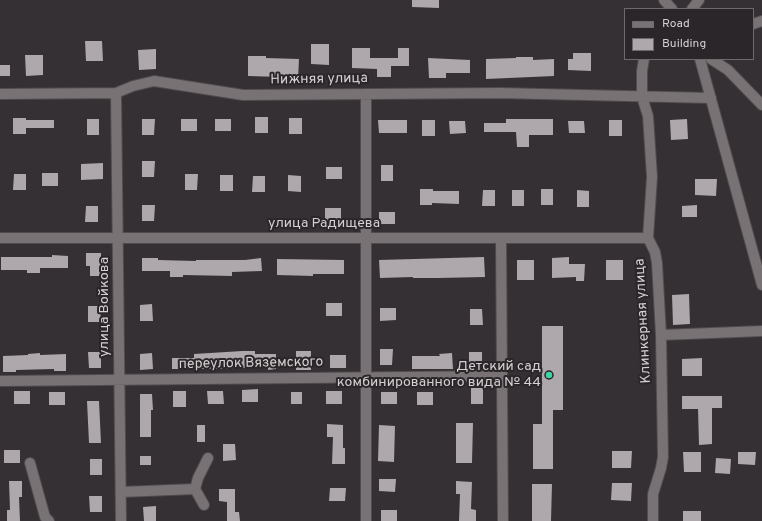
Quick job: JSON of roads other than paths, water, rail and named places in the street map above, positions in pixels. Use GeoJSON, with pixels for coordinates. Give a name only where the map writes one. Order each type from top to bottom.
{"type":"FeatureCollection","features":[{"type":"Feature","properties":{"kind":"street"},"geometry":{"type":"LineString","coordinates":[[664,0],[670,8]]}},
{"type":"Feature","properties":{"kind":"street"},"geometry":{"type":"LineString","coordinates":[[693,8],[699,0]]}},
{"type":"Feature","properties":{"kind":"street","name":"Клинкерная улица"},"geometry":{"type":"LineString","coordinates":[[644,60],[642,71],[642,97],[648,116],[652,177],[648,238],[655,252],[658,263],[661,335],[662,457],[661,468],[654,494],[653,521]]}},
{"type":"Feature","properties":{"kind":"street"},"geometry":{"type":"LineString","coordinates":[[700,60],[762,285]]}},
{"type":"Feature","properties":{"kind":"street"},"geometry":{"type":"LineString","coordinates":[[713,60],[728,70],[762,105]]}},
{"type":"Feature","properties":{"kind":"street","name":"Нижняя улица"},"geometry":{"type":"LineString","coordinates":[[0,94],[116,94],[132,86],[154,81],[243,95],[500,93],[711,98]]}},
{"type":"Feature","properties":{"kind":"street","name":"улица Войкова"},"geometry":{"type":"LineString","coordinates":[[116,94],[122,521]]}},
{"type":"Feature","properties":{"kind":"street"},"geometry":{"type":"LineString","coordinates":[[366,94],[366,521]]}},
{"type":"Feature","properties":{"kind":"street","name":"улица Радищева"},"geometry":{"type":"LineString","coordinates":[[0,238],[648,238]]}},
{"type":"Feature","properties":{"kind":"street"},"geometry":{"type":"LineString","coordinates":[[501,238],[502,521]]}},
{"type":"Feature","properties":{"kind":"street"},"geometry":{"type":"LineString","coordinates":[[661,335],[762,331]]}},
{"type":"Feature","properties":{"kind":"street","name":"переулок Вяземского"},"geometry":{"type":"LineString","coordinates":[[0,381],[502,376]]}},
{"type":"Feature","properties":{"kind":"street"},"geometry":{"type":"LineString","coordinates":[[204,505],[195,489],[198,478],[208,458]]}},
{"type":"Feature","properties":{"kind":"street"},"geometry":{"type":"LineString","coordinates":[[30,463],[45,517],[49,521]]}},
{"type":"Feature","properties":{"kind":"street"},"geometry":{"type":"LineString","coordinates":[[121,492],[195,489]]}},
{"type":"Feature","properties":{"kind":"place","name":"Детский сад комбинированного вида № 44"},"geometry":{"type":"Point","coordinates":[549,375]}}]}
